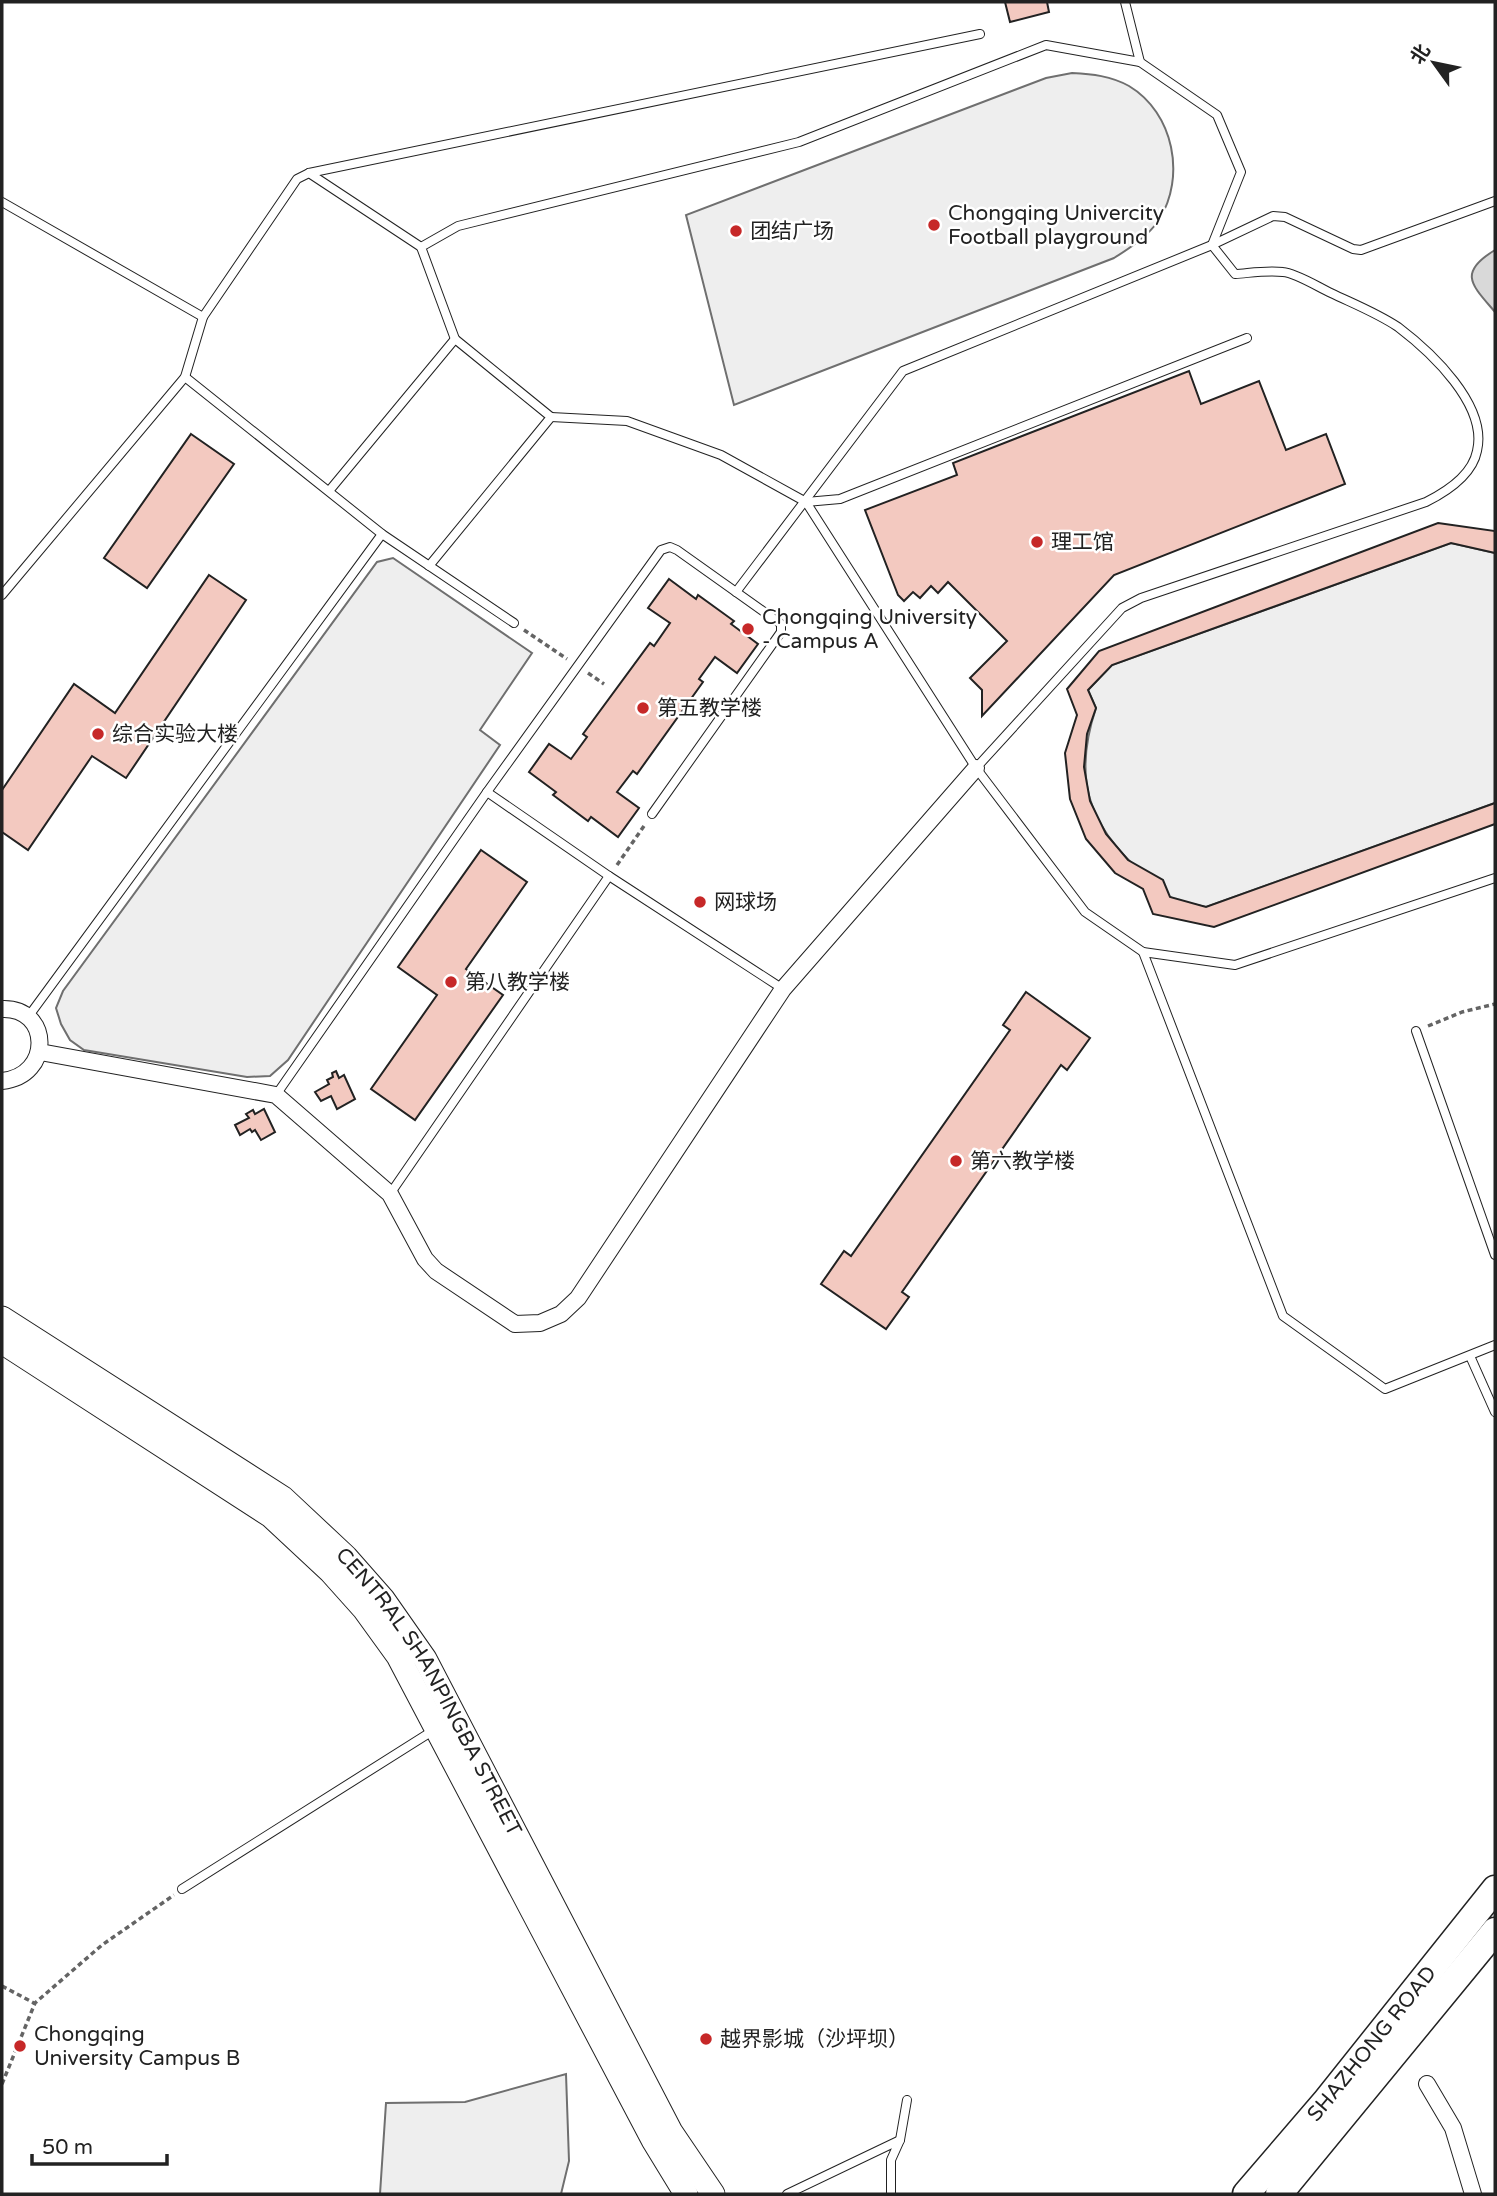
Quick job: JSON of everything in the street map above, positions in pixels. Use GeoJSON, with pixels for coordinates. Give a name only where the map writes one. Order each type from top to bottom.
{"type":"FeatureCollection","features":[{"type":"Feature","properties":{"kind":"main road","name":"CENTRAL SHANPINGBA STREET"},"geometry":{"type":"LineString","coordinates":[[2,1318],[283,1498],[346,1557],[383,1598],[425,1659],[671,2132],[713,2194]]}},
{"type":"Feature","properties":{"kind":"main road","name":"CENTRAL SHANPINGBA STREET"},"geometry":{"type":"LineString","coordinates":[[2,1342],[271,1516],[330,1571],[364,1609],[398,1656],[653,2140],[685,2194]]}},
{"type":"Feature","properties":{"kind":"main road","name":"SHAZHONG ROAD"},"geometry":{"type":"LineString","coordinates":[[1246,2194],[1325,2102],[1495,1889]]}},
{"type":"Feature","properties":{"kind":"main road","name":"SHAZHONG ROAD"},"geometry":{"type":"LineString","coordinates":[[1279,2194],[1495,1931]]}},
{"type":"Feature","properties":{"kind":"street"},"geometry":{"type":"LineString","coordinates":[[40,1052],[276,1095],[390,1194],[425,1259],[436,1270],[515,1324],[540,1323],[561,1314],[578,1298],[783,989],[976,768]]}},
{"type":"Feature","properties":{"kind":"street"},"geometry":{"type":"LineString","coordinates":[[2,1009],[18,1011],[28,1017],[36,1027],[40,1039],[40,1052],[27,1073],[16,1079],[2,1081]]}},
{"type":"Feature","properties":{"kind":"street"},"geometry":{"type":"LineString","coordinates":[[1427,2084],[1454,2128],[1473,2194]]}},
{"type":"Feature","properties":{"kind":"lane"},"geometry":{"type":"LineString","coordinates":[[1125,2],[1140,62]]}},
{"type":"Feature","properties":{"kind":"lane"},"geometry":{"type":"LineString","coordinates":[[2,595],[186,377],[203,317],[297,179],[309,173],[980,34]]}},
{"type":"Feature","properties":{"kind":"lane"},"geometry":{"type":"LineString","coordinates":[[421,247],[458,226],[799,142],[1046,45],[1140,62],[1217,115],[1241,172],[1212,245]]}},
{"type":"Feature","properties":{"kind":"lane"},"geometry":{"type":"LineString","coordinates":[[309,173],[421,247],[455,339],[551,417],[627,421],[721,455],[806,502],[976,768],[1085,912],[1143,952],[1234,965],[1495,878]]}},
{"type":"Feature","properties":{"kind":"lane"},"geometry":{"type":"LineString","coordinates":[[736,592],[904,371],[1212,245],[1273,216],[1285,217],[1353,249],[1361,250],[1495,201]]}},
{"type":"Feature","properties":{"kind":"lane"},"geometry":{"type":"LineString","coordinates":[[2,202],[203,317]]}},
{"type":"Feature","properties":{"kind":"lane"},"geometry":{"type":"LineString","coordinates":[[976,768],[1122,608],[1141,598],[1426,502],[1447,491],[1465,474],[1477,453],[1478,436],[1463,394],[1450,374],[1397,327],[1376,314],[1285,272],[1235,274],[1212,245]]}},
{"type":"Feature","properties":{"kind":"lane"},"geometry":{"type":"LineString","coordinates":[[806,502],[839,499],[1247,338]]}},
{"type":"Feature","properties":{"kind":"lane"},"geometry":{"type":"LineString","coordinates":[[329,491],[455,339]]}},
{"type":"Feature","properties":{"kind":"lane"},"geometry":{"type":"LineString","coordinates":[[186,377],[382,534],[514,623]]}},
{"type":"Feature","properties":{"kind":"lane"},"geometry":{"type":"LineString","coordinates":[[429,566],[551,417]]}},
{"type":"Feature","properties":{"kind":"lane"},"geometry":{"type":"LineString","coordinates":[[28,1017],[382,534]]}},
{"type":"Feature","properties":{"kind":"lane"},"geometry":{"type":"LineString","coordinates":[[276,1095],[577,666],[661,550],[670,547],[781,624],[781,632],[652,814]]}},
{"type":"Feature","properties":{"kind":"lane"},"geometry":{"type":"LineString","coordinates":[[487,792],[609,876],[783,989]]}},
{"type":"Feature","properties":{"kind":"lane"},"geometry":{"type":"LineString","coordinates":[[390,1194],[609,876]]}},
{"type":"Feature","properties":{"kind":"lane"},"geometry":{"type":"LineString","coordinates":[[1143,952],[1283,1317],[1385,1389],[1495,1345]]}},
{"type":"Feature","properties":{"kind":"lane"},"geometry":{"type":"LineString","coordinates":[[1416,1031],[1495,1255]]}},
{"type":"Feature","properties":{"kind":"lane"},"geometry":{"type":"LineString","coordinates":[[1470,1356],[1495,1412]]}},
{"type":"Feature","properties":{"kind":"lane"},"geometry":{"type":"LineString","coordinates":[[182,1889],[437,1728]]}},
{"type":"Feature","properties":{"kind":"lane"},"geometry":{"type":"LineString","coordinates":[[891,2194],[891,2160],[900,2140],[907,2101]]}},
{"type":"Feature","properties":{"kind":"lane"},"geometry":{"type":"LineString","coordinates":[[787,2194],[900,2140]]}},
{"type":"Feature","properties":{"kind":"path"},"geometry":{"type":"LineString","coordinates":[[514,623],[604,684]]}},
{"type":"Feature","properties":{"kind":"path"},"geometry":{"type":"LineString","coordinates":[[609,876],[652,814]]}},
{"type":"Feature","properties":{"kind":"path"},"geometry":{"type":"LineString","coordinates":[[1416,1031],[1462,1012],[1495,1004]]}},
{"type":"Feature","properties":{"kind":"path"},"geometry":{"type":"LineString","coordinates":[[2,2084],[35,2003],[102,1945],[182,1889]]}},
{"type":"Feature","properties":{"kind":"path"},"geometry":{"type":"LineString","coordinates":[[2,1986],[35,2003]]}},
{"type":"Feature","properties":{"kind":"shaded area"},"geometry":{"type":"Polygon","coordinates":[[[1072,73],[1101,76],[1129,86],[1156,112],[1165,129],[1171,147],[1172,185],[1159,220],[1150,231],[1114,258],[734,405],[686,215],[1046,78],[1072,73]]]}},
{"type":"Feature","properties":{"kind":"shaded area"},"geometry":{"type":"Polygon","coordinates":[[[1495,250],[1495,312],[1475,287],[1472,273],[1483,258],[1495,250]]]}},
{"type":"Feature","properties":{"kind":"shaded area"},"geometry":{"type":"Polygon","coordinates":[[[1451,543],[1495,553],[1495,803],[1206,907],[1178,901],[1163,892],[1123,854],[1097,817],[1086,778],[1089,733],[1096,708],[1088,690],[1112,665],[1451,543]]]}},
{"type":"Feature","properties":{"kind":"shaded area"},"geometry":{"type":"Polygon","coordinates":[[[393,558],[532,653],[480,730],[500,745],[288,1060],[270,1076],[247,1077],[84,1050],[70,1040],[61,1024],[56,1008],[63,991],[377,562],[393,558]]]}},
{"type":"Feature","properties":{"kind":"shaded area"},"geometry":{"type":"Polygon","coordinates":[[[566,2074],[569,2161],[561,2194],[380,2194],[386,2103],[465,2102],[566,2074]]]}},
{"type":"Feature","properties":{"kind":"building"},"geometry":{"type":"Polygon","coordinates":[[[1005,2],[1047,2],[1049,12],[1010,22],[1005,2]]]}},
{"type":"Feature","properties":{"kind":"building","name":"理工馆"},"geometry":{"type":"Polygon","coordinates":[[[1189,371],[1201,404],[1259,381],[1286,450],[1326,434],[1345,484],[1114,575],[982,716],[982,690],[970,678],[1007,641],[948,582],[938,593],[931,586],[920,598],[913,592],[904,601],[898,595],[865,510],[957,475],[953,463],[1189,371]]]}},
{"type":"Feature","properties":{"kind":"building"},"geometry":{"type":"Polygon","coordinates":[[[191,434],[234,464],[147,588],[104,558],[191,434]]]}},
{"type":"Feature","properties":{"kind":"building"},"geometry":{"type":"Polygon","coordinates":[[[1438,523],[1495,531],[1495,553],[1451,543],[1112,665],[1088,690],[1096,708],[1087,734],[1084,767],[1090,801],[1106,834],[1128,860],[1163,880],[1170,897],[1206,907],[1495,803],[1495,824],[1214,927],[1153,914],[1143,889],[1115,873],[1086,839],[1070,799],[1065,753],[1077,715],[1067,689],[1099,651],[1438,523]]]}},
{"type":"Feature","properties":{"kind":"building","name":"综合实验大楼"},"geometry":{"type":"Polygon","coordinates":[[[209,575],[246,600],[126,778],[92,756],[28,850],[2,832],[2,790],[74,684],[115,713],[209,575]]]}},
{"type":"Feature","properties":{"kind":"building","name":"第五教学楼"},"geometry":{"type":"Polygon","coordinates":[[[669,579],[696,599],[698,595],[734,621],[731,624],[758,644],[737,673],[715,657],[699,679],[703,682],[637,774],[633,771],[617,792],[639,808],[618,837],[591,817],[588,821],[553,795],[556,792],[529,772],[549,744],[571,759],[587,737],[583,734],[650,643],[654,646],[670,623],[648,608],[669,579]]]}},
{"type":"Feature","properties":{"kind":"building","name":"第八教学楼"},"geometry":{"type":"Polygon","coordinates":[[[481,850],[527,882],[466,969],[503,995],[415,1120],[371,1089],[437,995],[398,967],[481,850]]]}},
{"type":"Feature","properties":{"kind":"building","name":"第六教学楼"},"geometry":{"type":"Polygon","coordinates":[[[1026,992],[1090,1038],[1067,1070],[1061,1065],[902,1292],[909,1297],[886,1329],[821,1284],[844,1251],[851,1256],[1010,1030],[1003,1025],[1026,992]]]}},
{"type":"Feature","properties":{"kind":"building"},"geometry":{"type":"Polygon","coordinates":[[[336,1071],[339,1078],[344,1075],[355,1099],[337,1109],[331,1096],[321,1101],[315,1092],[329,1084],[327,1080],[333,1077],[332,1073],[336,1071]]]}},
{"type":"Feature","properties":{"kind":"building"},"geometry":{"type":"Polygon","coordinates":[[[264,1109],[275,1132],[261,1140],[255,1130],[252,1132],[250,1129],[240,1135],[235,1125],[249,1118],[246,1114],[253,1110],[255,1114],[264,1109]]]}},
{"type":"Feature","properties":{"kind":"place","name":"Chongqing Univercity Football playground"},"geometry":{"type":"Point","coordinates":[934,225]}},
{"type":"Feature","properties":{"kind":"place","name":"团结广场"},"geometry":{"type":"Point","coordinates":[736,231]}},
{"type":"Feature","properties":{"kind":"place","name":"理工馆"},"geometry":{"type":"Point","coordinates":[1037,542]}},
{"type":"Feature","properties":{"kind":"place","name":"Chongqing University - Campus A"},"geometry":{"type":"Point","coordinates":[748,629]}},
{"type":"Feature","properties":{"kind":"place","name":"第五教学楼"},"geometry":{"type":"Point","coordinates":[643,708]}},
{"type":"Feature","properties":{"kind":"place","name":"综合实验大楼"},"geometry":{"type":"Point","coordinates":[98,734]}},
{"type":"Feature","properties":{"kind":"place","name":"网球场"},"geometry":{"type":"Point","coordinates":[700,902]}},
{"type":"Feature","properties":{"kind":"place","name":"第八教学楼"},"geometry":{"type":"Point","coordinates":[451,982]}},
{"type":"Feature","properties":{"kind":"place","name":"第六教学楼"},"geometry":{"type":"Point","coordinates":[956,1161]}},
{"type":"Feature","properties":{"kind":"place","name":"越界影城（沙坪坝）"},"geometry":{"type":"Point","coordinates":[706,2039]}},
{"type":"Feature","properties":{"kind":"place","name":"Chongqing University Campus B"},"geometry":{"type":"Point","coordinates":[20,2046]}}]}
